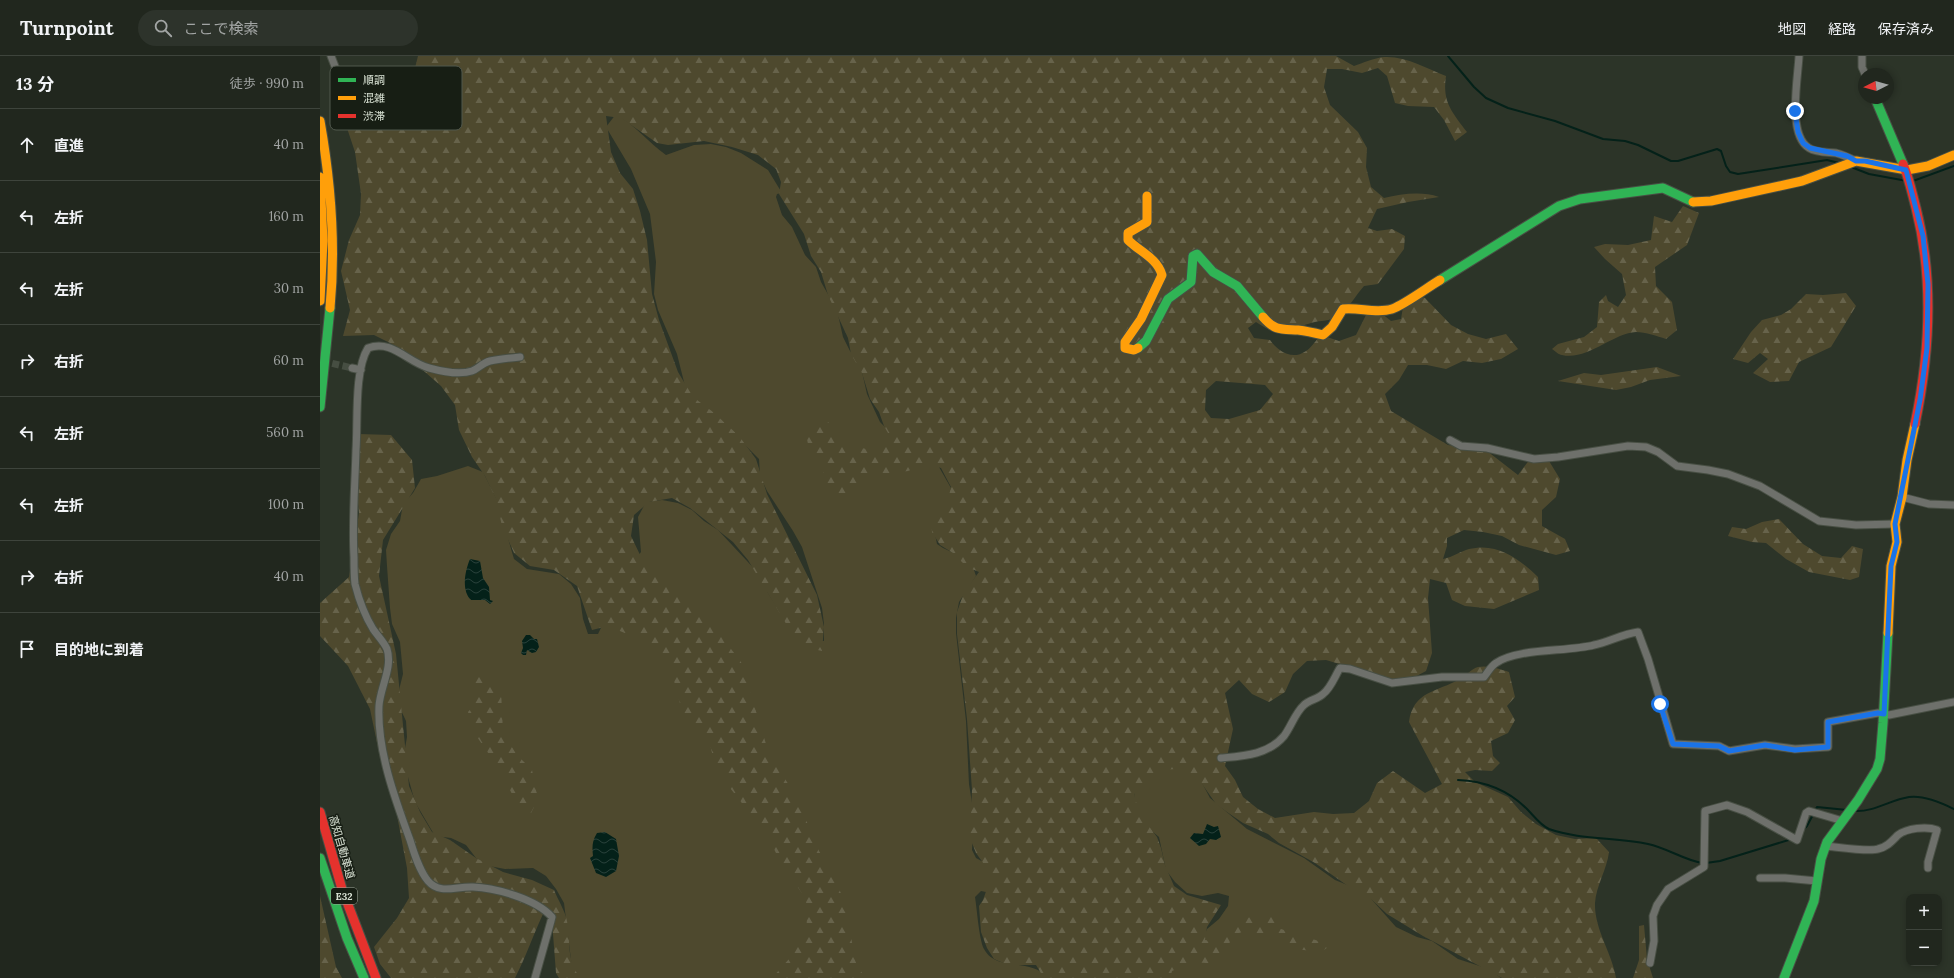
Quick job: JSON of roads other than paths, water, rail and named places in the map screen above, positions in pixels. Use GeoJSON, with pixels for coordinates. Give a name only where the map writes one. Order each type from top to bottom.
{"type":"FeatureCollection","features":[{"type":"Feature","properties":{"kind":"main road"},"geometry":{"type":"LineString","coordinates":[[1784,978],[1814,901],[1825,846],[1858,800],[1876,770],[1880,759],[1884,714],[1891,566],[1897,542],[1895,524],[1902,496],[1907,460],[1920,400],[1927,348],[1928,294],[1923,236],[1906,170],[1878,104]]}},
{"type":"Feature","properties":{"kind":"main road"},"geometry":{"type":"LineString","coordinates":[[320,121],[329,168],[334,240],[331,314],[320,407]]}},
{"type":"Feature","properties":{"kind":"main road"},"geometry":{"type":"LineString","coordinates":[[1147,196],[1147,222],[1141,227],[1128,233],[1128,240],[1152,259],[1161,269],[1162,275],[1141,318],[1125,342],[1125,348],[1131,351],[1137,349],[1149,338],[1160,312],[1169,297],[1180,291],[1190,282],[1192,256],[1198,254],[1213,272],[1237,286],[1270,325],[1281,330],[1298,330],[1323,335],[1332,327],[1343,309],[1350,308],[1370,311],[1392,309],[1559,206],[1580,199],[1663,188],[1692,202],[1711,201],[1802,181],[1856,161],[1865,161],[1906,170],[1939,163],[1954,155]]}},
{"type":"Feature","properties":{"kind":"main road"},"geometry":{"type":"LineString","coordinates":[[320,178],[323,241],[320,301]]}},
{"type":"Feature","properties":{"kind":"main road","name":"高知自動車道"},"geometry":{"type":"LineString","coordinates":[[320,812],[342,889],[376,978]]}},
{"type":"Feature","properties":{"kind":"main road","name":"E32"},"geometry":{"type":"LineString","coordinates":[[320,858],[347,938],[364,978]]}},
{"type":"Feature","properties":{"kind":"street"},"geometry":{"type":"LineString","coordinates":[[331,56],[335,66]]}},
{"type":"Feature","properties":{"kind":"street"},"geometry":{"type":"LineString","coordinates":[[1799,56],[1795,111],[1798,132],[1803,143],[1810,148],[1847,156],[1856,161]]}},
{"type":"Feature","properties":{"kind":"street"},"geometry":{"type":"LineString","coordinates":[[1862,56],[1862,68]]}},
{"type":"Feature","properties":{"kind":"street"},"geometry":{"type":"LineString","coordinates":[[520,357],[491,361],[481,364],[472,371],[460,372],[429,368],[386,346],[368,348],[364,354],[361,370],[352,530],[355,583],[364,612],[387,649],[389,664],[381,691],[379,722],[394,798],[420,866],[427,880],[436,888],[443,890],[457,887],[474,887],[511,895],[539,905],[552,917],[550,932],[535,978]]}},
{"type":"Feature","properties":{"kind":"street"},"geometry":{"type":"LineString","coordinates":[[352,368],[361,370]]}},
{"type":"Feature","properties":{"kind":"street"},"geometry":{"type":"LineString","coordinates":[[1450,440],[1461,446],[1487,448],[1534,459],[1558,457],[1628,446],[1646,447],[1658,452],[1677,466],[1728,474],[1760,486],[1819,521],[1856,526],[1895,524]]}},
{"type":"Feature","properties":{"kind":"street"},"geometry":{"type":"LineString","coordinates":[[1902,496],[1929,504],[1954,505]]}},
{"type":"Feature","properties":{"kind":"street"},"geometry":{"type":"LineString","coordinates":[[1221,758],[1247,756],[1263,751],[1273,745],[1284,736],[1304,705],[1323,694],[1328,689],[1340,668],[1350,669],[1392,683],[1442,677],[1484,677],[1495,663],[1504,658],[1594,645],[1626,634],[1638,632],[1673,744],[1719,746],[1729,751],[1765,745],[1795,750],[1828,747],[1828,722],[1878,713],[1889,715],[1954,702]]}},
{"type":"Feature","properties":{"kind":"street"},"geometry":{"type":"LineString","coordinates":[[1650,963],[1654,942],[1653,916],[1657,905],[1668,889],[1704,867],[1705,811],[1727,805],[1747,812],[1797,840],[1806,813],[1810,811],[1843,821]]}},
{"type":"Feature","properties":{"kind":"street"},"geometry":{"type":"LineString","coordinates":[[1825,846],[1877,850],[1890,843],[1900,834],[1911,830],[1931,828],[1937,830],[1928,862],[1928,868]]}},
{"type":"Feature","properties":{"kind":"street"},"geometry":{"type":"LineString","coordinates":[[1760,878],[1785,878],[1817,881]]}},
{"type":"Feature","properties":{"kind":"water"},"geometry":{"type":"Polygon","coordinates":[[[470,559],[480,561],[483,578],[489,587],[490,600],[493,601],[490,604],[485,600],[471,600],[468,596],[465,580],[470,559]]]}},
{"type":"Feature","properties":{"kind":"water"},"geometry":{"type":"Polygon","coordinates":[[[526,635],[530,635],[534,639],[537,639],[539,647],[536,652],[532,653],[527,650],[526,655],[523,655],[521,653],[523,648],[522,641],[526,635]]]}},
{"type":"Feature","properties":{"kind":"water"},"geometry":{"type":"Polygon","coordinates":[[[1207,824],[1214,827],[1218,826],[1221,837],[1216,840],[1210,839],[1206,844],[1199,846],[1190,838],[1194,833],[1203,834],[1207,824]]]}},
{"type":"Feature","properties":{"kind":"water"},"geometry":{"type":"Polygon","coordinates":[[[605,832],[616,839],[619,856],[616,871],[606,877],[596,873],[590,858],[593,856],[593,844],[597,833],[605,832]]]}},
{"type":"Feature","properties":{"kind":"waterway"},"geometry":{"type":"LineString","coordinates":[[1448,56],[1474,87],[1486,98],[1508,108],[1555,121],[1603,139],[1625,141],[1638,145],[1671,161],[1678,161],[1717,149],[1721,151],[1726,166],[1730,172],[1738,174],[1827,160],[1839,163]]}},
{"type":"Feature","properties":{"kind":"waterway"},"geometry":{"type":"LineString","coordinates":[[1913,181],[1954,166]]}},
{"type":"Feature","properties":{"kind":"waterway"},"geometry":{"type":"LineString","coordinates":[[1851,167],[1869,174],[1907,181]]}},
{"type":"Feature","properties":{"kind":"waterway"},"geometry":{"type":"LineString","coordinates":[[1458,780],[1477,782],[1504,792],[1520,802],[1549,829],[1561,833],[1586,837],[1648,844],[1702,863]]}},
{"type":"Feature","properties":{"kind":"waterway"},"geometry":{"type":"LineString","coordinates":[[1855,811],[1869,810],[1909,797],[1920,797],[1932,800],[1954,809]]}},
{"type":"Feature","properties":{"kind":"waterway"},"geometry":{"type":"LineString","coordinates":[[1803,830],[1807,826],[1817,807],[1847,810]]}},
{"type":"Feature","properties":{"kind":"waterway"},"geometry":{"type":"LineString","coordinates":[[1706,863],[1720,861],[1792,839]]}},
{"type":"Feature","properties":{"kind":"tunnel"},"geometry":{"type":"LineString","coordinates":[[322,361],[352,368]]}}]}
